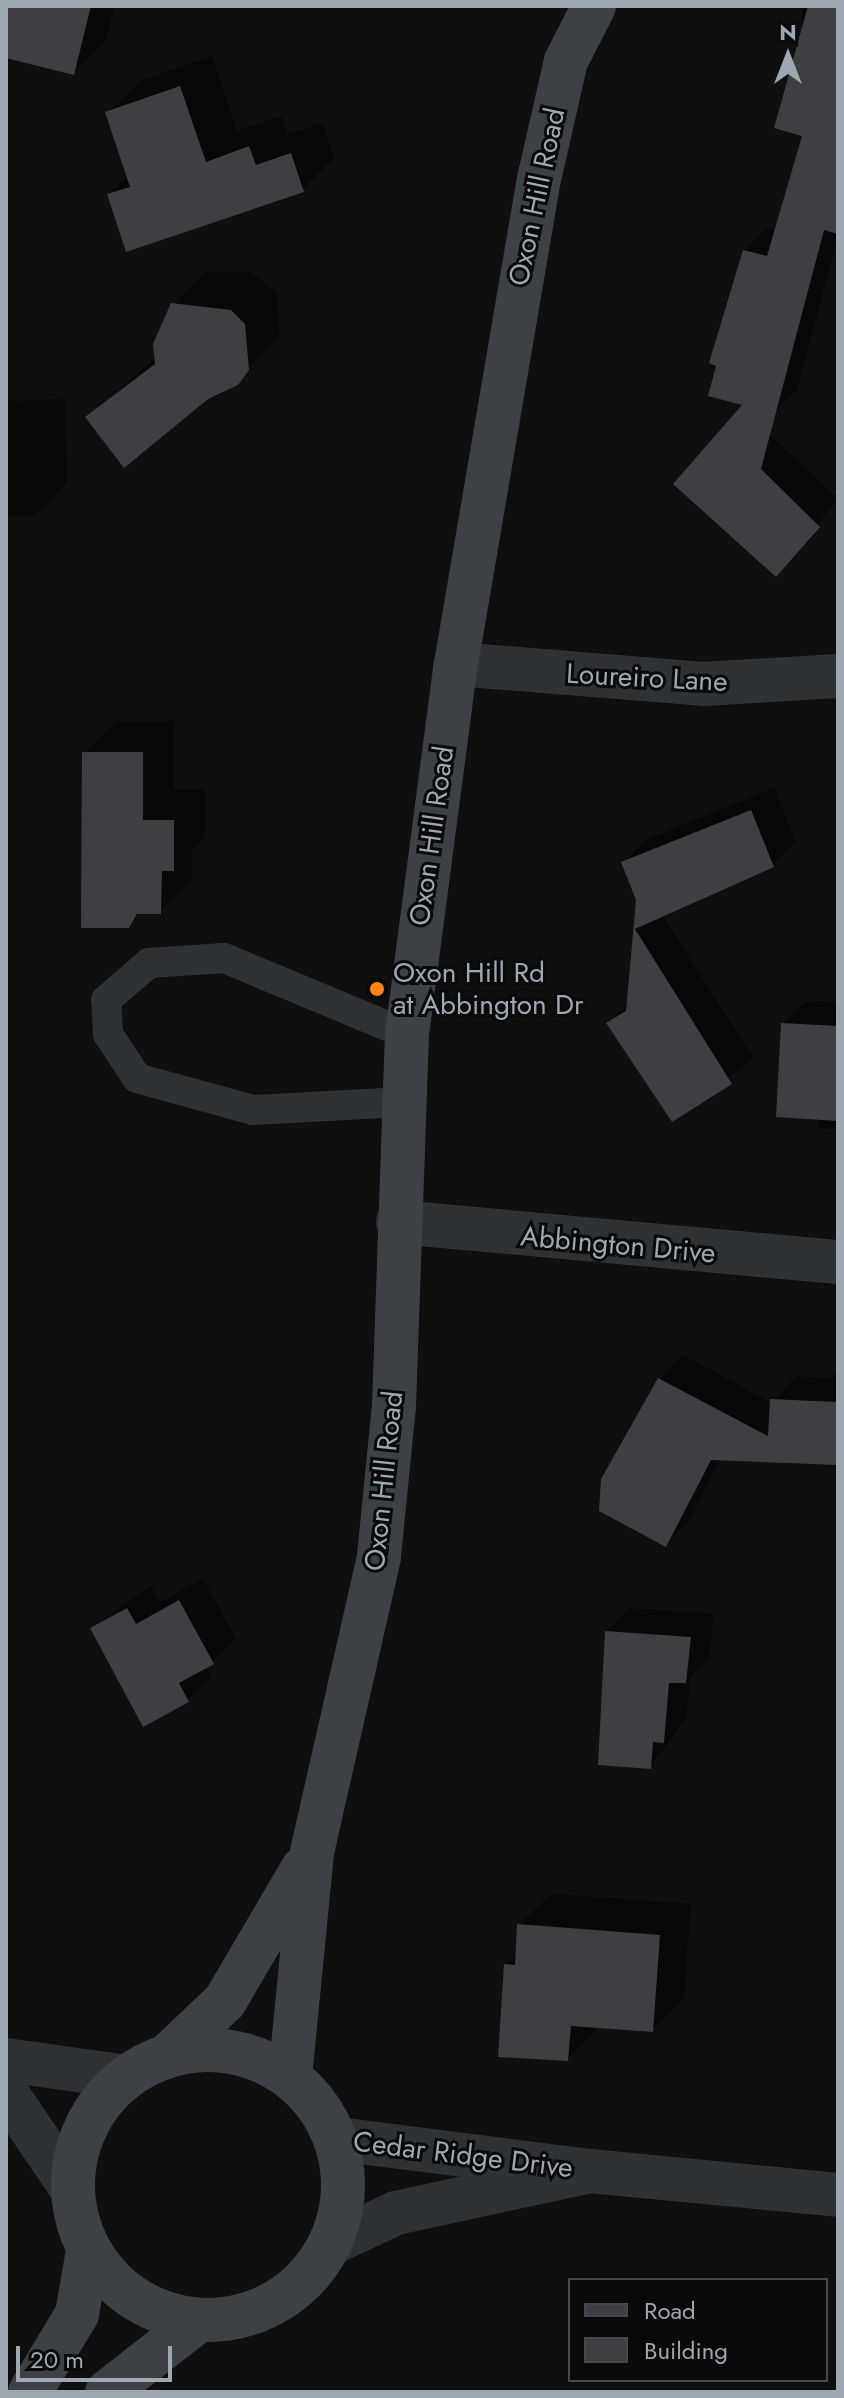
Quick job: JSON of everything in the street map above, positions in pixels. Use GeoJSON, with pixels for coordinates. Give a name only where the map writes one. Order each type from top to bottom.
{"type":"FeatureCollection","features":[{"type":"Feature","properties":{"kind":"main road","name":"Oxon Hill Road"},"geometry":{"type":"LineString","coordinates":[[560,6],[566,61]]}},
{"type":"Feature","properties":{"kind":"main road","name":"Oxon Hill Road"},"geometry":{"type":"LineString","coordinates":[[290,2077],[312,1852],[379,1556],[394,1406],[402,1102],[407,1034],[456,664],[518,282],[566,61],[594,6]]}},
{"type":"Feature","properties":{"kind":"main road","name":"Oxon Hill Road"},"geometry":{"type":"LineString","coordinates":[[166,2057],[225,2001],[312,1852]]}},
{"type":"Feature","properties":{"kind":"main road"},"geometry":{"type":"LineString","coordinates":[[30,2392],[77,2314],[88,2251],[72,2189],[78,2146],[97,2107],[127,2077],[166,2057],[209,2050],[251,2057],[290,2077],[336,2139],[344,2173],[332,2243],[300,2287],[252,2314],[198,2321],[134,2300],[88,2251]]}},
{"type":"Feature","properties":{"kind":"main road"},"geometry":{"type":"LineString","coordinates":[[107,2392],[198,2321]]}},
{"type":"Feature","properties":{"kind":"street","name":"Loureiro Lane"},"geometry":{"type":"LineString","coordinates":[[456,664],[703,684],[838,676]]}},
{"type":"Feature","properties":{"kind":"street","name":"Abbington Drive"},"geometry":{"type":"LineString","coordinates":[[398,1222],[838,1262]]}},
{"type":"Feature","properties":{"kind":"street"},"geometry":{"type":"LineString","coordinates":[[6,2060],[127,2077]]}},
{"type":"Feature","properties":{"kind":"street"},"geometry":{"type":"LineString","coordinates":[[6,2092],[72,2189]]}},
{"type":"Feature","properties":{"kind":"street","name":"Cedar Ridge Drive"},"geometry":{"type":"LineString","coordinates":[[336,2139],[590,2171],[838,2195]]}},
{"type":"Feature","properties":{"kind":"street","name":"Cedar Ridge Drive"},"geometry":{"type":"LineString","coordinates":[[332,2243],[407,2210],[590,2171]]}},
{"type":"Feature","properties":{"kind":"lane"},"geometry":{"type":"LineString","coordinates":[[402,1102],[253,1110],[137,1078],[108,1034],[106,1000],[149,963],[224,958],[407,1034]]}},
{"type":"Feature","properties":{"kind":"building"},"geometry":{"type":"Polygon","coordinates":[[[6,6],[91,6],[74,75],[6,58],[6,6]]]}},
{"type":"Feature","properties":{"kind":"building"},"geometry":{"type":"Polygon","coordinates":[[[808,6],[838,6],[838,234],[824,230],[761,469],[820,527],[776,577],[673,484],[742,405],[708,396],[716,366],[709,363],[743,250],[767,256],[802,136],[774,128],[808,6]]]}},
{"type":"Feature","properties":{"kind":"building"},"geometry":{"type":"Polygon","coordinates":[[[180,86],[206,162],[249,146],[256,165],[291,153],[304,192],[126,252],[107,194],[130,187],[105,112],[180,86]]]}},
{"type":"Feature","properties":{"kind":"building"},"geometry":{"type":"Polygon","coordinates":[[[171,303],[231,310],[245,324],[249,370],[238,385],[208,399],[124,468],[85,417],[155,364],[153,344],[171,303]]]}},
{"type":"Feature","properties":{"kind":"building"},"geometry":{"type":"Polygon","coordinates":[[[82,752],[143,752],[143,820],[174,820],[174,871],[162,871],[161,914],[137,914],[129,928],[81,928],[82,752]]]}},
{"type":"Feature","properties":{"kind":"building"},"geometry":{"type":"Polygon","coordinates":[[[751,810],[774,867],[635,929],[732,1084],[672,1122],[606,1023],[626,1011],[636,900],[621,862],[751,810]]]}},
{"type":"Feature","properties":{"kind":"building"},"geometry":{"type":"Polygon","coordinates":[[[781,1023],[838,1026],[838,1121],[776,1117],[781,1023]]]}},
{"type":"Feature","properties":{"kind":"building"},"geometry":{"type":"Polygon","coordinates":[[[658,1378],[768,1436],[770,1399],[838,1402],[838,1465],[711,1460],[666,1547],[599,1511],[601,1479],[658,1378]]]}},
{"type":"Feature","properties":{"kind":"building"},"geometry":{"type":"Polygon","coordinates":[[[179,1600],[214,1664],[179,1683],[189,1702],[143,1727],[90,1628],[127,1608],[136,1624],[179,1600]]]}},
{"type":"Feature","properties":{"kind":"building"},"geometry":{"type":"Polygon","coordinates":[[[605,1631],[691,1637],[686,1683],[669,1683],[664,1743],[653,1742],[651,1769],[598,1765],[605,1631]]]}},
{"type":"Feature","properties":{"kind":"building"},"geometry":{"type":"Polygon","coordinates":[[[517,1924],[660,1935],[653,2032],[571,2026],[568,2061],[498,2057],[504,1964],[515,1965],[517,1924]]]}},
{"type":"Feature","properties":{"kind":"place","name":"Oxon Hill Rd at Abbington Dr"},"geometry":{"type":"Point","coordinates":[377,989]}}]}
